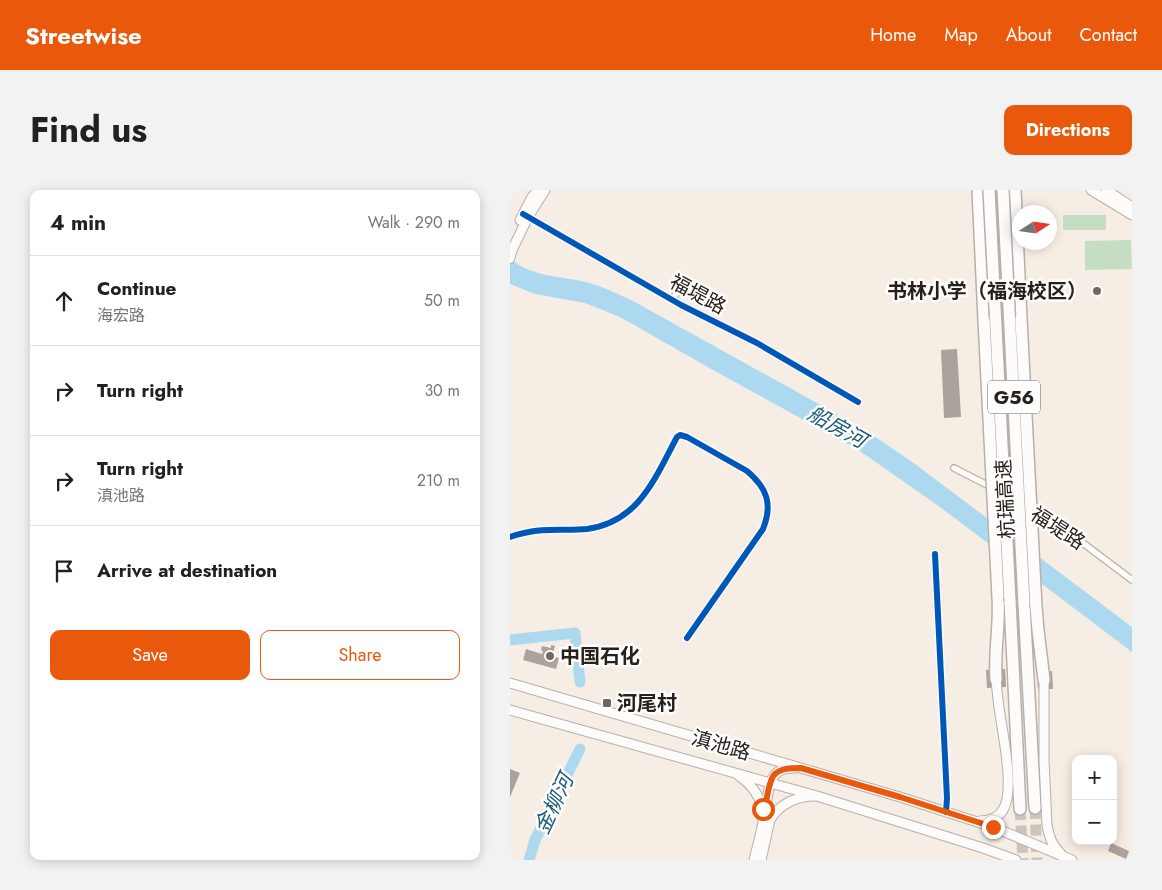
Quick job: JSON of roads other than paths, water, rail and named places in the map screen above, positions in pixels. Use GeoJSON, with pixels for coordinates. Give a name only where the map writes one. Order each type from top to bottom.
{"type":"FeatureCollection","features":[{"type":"Feature","properties":{"kind":"highway"},"geometry":{"type":"LineString","coordinates":[[978,190],[999,614],[995,650],[996,679]]}},
{"type":"Feature","properties":{"kind":"highway","name":"杭瑞高速"},"geometry":{"type":"LineString","coordinates":[[989,190],[1020,809]]}},
{"type":"Feature","properties":{"kind":"highway","name":"杭瑞高速"},"geometry":{"type":"LineString","coordinates":[[1003,190],[1030,605],[1035,808]]}},
{"type":"Feature","properties":{"kind":"highway"},"geometry":{"type":"LineString","coordinates":[[1015,190],[1030,605],[1038,630],[1044,680]]}},
{"type":"Feature","properties":{"kind":"main road"},"geometry":{"type":"LineString","coordinates":[[512,245],[538,190]]}},
{"type":"Feature","properties":{"kind":"main road"},"geometry":{"type":"LineString","coordinates":[[526,216],[545,190]]}},
{"type":"Feature","properties":{"kind":"main road"},"geometry":{"type":"LineString","coordinates":[[1090,190],[1132,215]]}},
{"type":"Feature","properties":{"kind":"main road"},"geometry":{"type":"LineString","coordinates":[[1106,190],[1132,207]]}},
{"type":"Feature","properties":{"kind":"main road"},"geometry":{"type":"LineString","coordinates":[[976,822],[998,816],[1004,809],[1007,798],[1006,759],[996,679]]}},
{"type":"Feature","properties":{"kind":"main road"},"geometry":{"type":"LineString","coordinates":[[1044,680],[1044,760],[1047,829],[1056,849],[1072,860]]}},
{"type":"Feature","properties":{"kind":"main road","name":"滇池路"},"geometry":{"type":"LineString","coordinates":[[510,683],[900,797],[993,827],[1072,860]]}},
{"type":"Feature","properties":{"kind":"main road","name":"滇池路"},"geometry":{"type":"LineString","coordinates":[[510,710],[816,796],[1016,860]]}},
{"type":"Feature","properties":{"kind":"main road"},"geometry":{"type":"LineString","coordinates":[[754,860],[773,775],[784,769],[801,768]]}},
{"type":"Feature","properties":{"kind":"main road"},"geometry":{"type":"LineString","coordinates":[[732,772],[743,778],[752,787],[761,803],[764,814]]}},
{"type":"Feature","properties":{"kind":"main road"},"geometry":{"type":"LineString","coordinates":[[760,860],[773,815],[782,806],[793,800],[805,796],[816,796]]}},
{"type":"Feature","properties":{"kind":"main road"},"geometry":{"type":"LineString","coordinates":[[983,848],[1002,860]]}},
{"type":"Feature","properties":{"kind":"street","name":"福堤路"},"geometry":{"type":"LineString","coordinates":[[526,216],[672,300],[757,343],[858,402]]}},
{"type":"Feature","properties":{"kind":"street"},"geometry":{"type":"LineString","coordinates":[[510,259],[512,245]]}},
{"type":"Feature","properties":{"kind":"street"},"geometry":{"type":"LineString","coordinates":[[672,300],[681,286]]}},
{"type":"Feature","properties":{"kind":"street"},"geometry":{"type":"LineString","coordinates":[[510,537],[530,531],[587,529],[607,524],[620,518],[641,499],[677,437],[680,435],[687,437],[747,471],[763,488],[768,509],[767,519],[687,638]]}},
{"type":"Feature","properties":{"kind":"street","name":"福堤路"},"geometry":{"type":"LineString","coordinates":[[954,468],[1063,528],[1132,580]]}},
{"type":"Feature","properties":{"kind":"street"},"geometry":{"type":"LineString","coordinates":[[935,554],[947,798],[946,812]]}},
{"type":"Feature","properties":{"kind":"water","name":"船房河"},"geometry":{"type":"Polygon","coordinates":[[[510,258],[527,269],[546,275],[592,284],[633,301],[877,438],[915,464],[1132,627],[1132,652],[940,507],[857,449],[620,317],[585,303],[535,294],[510,284],[510,258]]]}},
{"type":"Feature","properties":{"kind":"waterway","name":"金柳河"},"geometry":{"type":"LineString","coordinates":[[510,640],[575,633],[580,682]]}},
{"type":"Feature","properties":{"kind":"waterway","name":"金柳河"},"geometry":{"type":"LineString","coordinates":[[529,860],[535,840],[580,749]]}},
{"type":"Feature","properties":{"kind":"tunnel"},"geometry":{"type":"LineString","coordinates":[[1035,808],[1037,860]]}},
{"type":"Feature","properties":{"kind":"tunnel"},"geometry":{"type":"LineString","coordinates":[[1020,809],[1023,860]]}},
{"type":"Feature","properties":{"kind":"place","name":"书林小学（福海校区）"},"geometry":{"type":"Point","coordinates":[1097,291]}},
{"type":"Feature","properties":{"kind":"place","name":"中国石化"},"geometry":{"type":"Point","coordinates":[550,656]}},
{"type":"Feature","properties":{"kind":"place","name":"河尾村"},"geometry":{"type":"Point","coordinates":[607,703]}}]}
